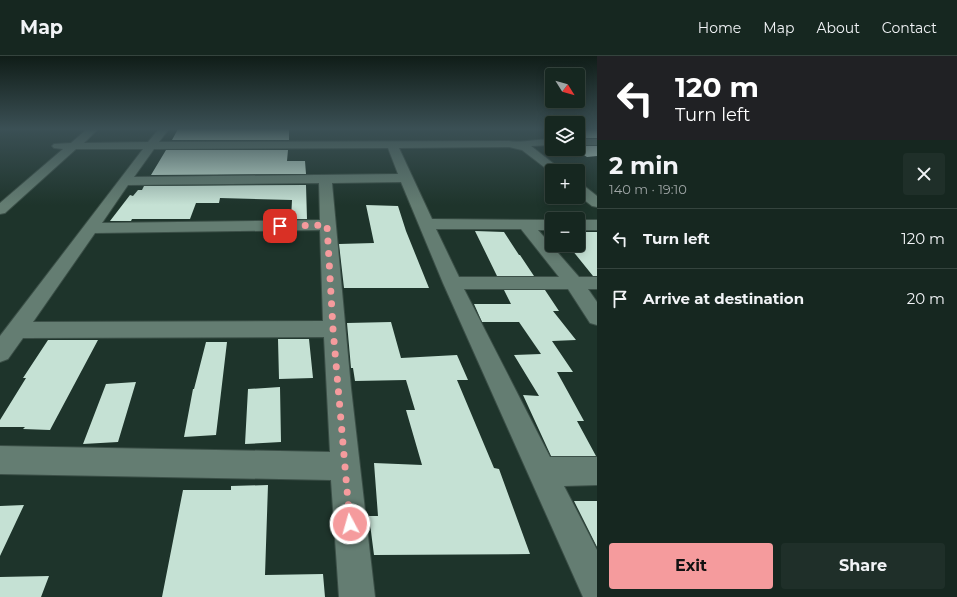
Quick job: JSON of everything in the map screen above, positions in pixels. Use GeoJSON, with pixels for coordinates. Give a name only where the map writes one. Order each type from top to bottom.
{"type":"FeatureCollection","features":[{"type":"Feature","properties":{"kind":"street"},"geometry":{"type":"LineString","coordinates":[[29,169],[48,154]]}},
{"type":"Feature","properties":{"kind":"street"},"geometry":{"type":"LineString","coordinates":[[0,210],[65,154]]}},
{"type":"Feature","properties":{"kind":"street"},"geometry":{"type":"LineString","coordinates":[[0,353],[124,181],[145,154]]}},
{"type":"Feature","properties":{"kind":"street"},"geometry":{"type":"LineString","coordinates":[[396,154],[452,283],[597,587]]}},
{"type":"Feature","properties":{"kind":"street"},"geometry":{"type":"LineString","coordinates":[[536,154],[548,164]]}},
{"type":"Feature","properties":{"kind":"street"},"geometry":{"type":"LineString","coordinates":[[124,181],[406,178]]}},
{"type":"Feature","properties":{"kind":"street"},"geometry":{"type":"LineString","coordinates":[[325,179],[333,329],[344,466],[358,597]]}},
{"type":"Feature","properties":{"kind":"street"},"geometry":{"type":"LineString","coordinates":[[585,194],[597,203]]}},
{"type":"Feature","properties":{"kind":"street"},"geometry":{"type":"LineString","coordinates":[[427,224],[545,225]]}},
{"type":"Feature","properties":{"kind":"street"},"geometry":{"type":"LineString","coordinates":[[91,228],[327,225]]}},
{"type":"Feature","properties":{"kind":"street"},"geometry":{"type":"LineString","coordinates":[[526,225],[574,283],[597,318]]}},
{"type":"Feature","properties":{"kind":"street"},"geometry":{"type":"LineString","coordinates":[[585,225],[597,225]]}},
{"type":"Feature","properties":{"kind":"street"},"geometry":{"type":"LineString","coordinates":[[452,283],[597,283]]}},
{"type":"Feature","properties":{"kind":"street"},"geometry":{"type":"LineString","coordinates":[[16,330],[333,329]]}},
{"type":"Feature","properties":{"kind":"street"},"geometry":{"type":"LineString","coordinates":[[0,460],[344,466]]}},
{"type":"Feature","properties":{"kind":"street"},"geometry":{"type":"LineString","coordinates":[[542,472],[597,471]]}},
{"type":"Feature","properties":{"kind":"building"},"geometry":{"type":"Polygon","coordinates":[[[163,154],[288,154],[287,161],[305,161],[306,174],[151,175],[163,154]]]}},
{"type":"Feature","properties":{"kind":"building"},"geometry":{"type":"Polygon","coordinates":[[[585,154],[597,154],[597,156],[587,157],[585,154]]]}},
{"type":"Feature","properties":{"kind":"building"},"geometry":{"type":"Polygon","coordinates":[[[306,185],[307,219],[291,219],[292,200],[220,198],[219,203],[196,203],[190,219],[132,219],[131,221],[110,221],[130,195],[133,196],[138,190],[142,190],[144,186],[306,185]]]}},
{"type":"Feature","properties":{"kind":"building"},"geometry":{"type":"Polygon","coordinates":[[[366,205],[398,206],[406,231],[429,288],[344,288],[339,244],[374,243],[366,205]]]}},
{"type":"Feature","properties":{"kind":"building"},"geometry":{"type":"Polygon","coordinates":[[[475,231],[504,232],[534,276],[497,276],[475,231]]]}},
{"type":"Feature","properties":{"kind":"building"},"geometry":{"type":"Polygon","coordinates":[[[585,232],[597,232],[597,276],[593,276],[574,252],[585,252],[585,232]]]}},
{"type":"Feature","properties":{"kind":"building"},"geometry":{"type":"Polygon","coordinates":[[[504,290],[545,290],[559,311],[553,311],[576,340],[552,341],[573,372],[557,372],[584,421],[577,421],[596,456],[551,456],[523,395],[539,396],[514,355],[541,354],[519,322],[482,322],[474,304],[511,304],[504,290]]]}},
{"type":"Feature","properties":{"kind":"building"},"geometry":{"type":"Polygon","coordinates":[[[391,322],[401,358],[457,355],[468,380],[457,380],[494,468],[499,469],[530,554],[374,555],[369,516],[378,516],[374,463],[422,465],[406,410],[415,410],[406,380],[355,381],[353,368],[351,368],[347,323],[391,322]]]}},
{"type":"Feature","properties":{"kind":"building"},"geometry":{"type":"Polygon","coordinates":[[[278,339],[309,339],[313,378],[279,379],[278,339]]]}},
{"type":"Feature","properties":{"kind":"building"},"geometry":{"type":"Polygon","coordinates":[[[48,340],[98,340],[50,430],[23,429],[25,427],[0,427],[0,420],[26,378],[23,378],[48,340]]]}},
{"type":"Feature","properties":{"kind":"building"},"geometry":{"type":"Polygon","coordinates":[[[206,342],[227,342],[216,435],[184,437],[193,389],[206,342]]]}},
{"type":"Feature","properties":{"kind":"building"},"geometry":{"type":"Polygon","coordinates":[[[136,382],[118,442],[83,444],[106,384],[136,382]]]}},
{"type":"Feature","properties":{"kind":"building"},"geometry":{"type":"Polygon","coordinates":[[[280,387],[281,442],[245,444],[248,389],[280,387]]]}},
{"type":"Feature","properties":{"kind":"building"},"geometry":{"type":"Polygon","coordinates":[[[268,485],[265,575],[323,574],[325,597],[162,597],[183,490],[231,490],[231,486],[268,485]]]}},
{"type":"Feature","properties":{"kind":"building"},"geometry":{"type":"Polygon","coordinates":[[[574,501],[597,501],[597,547],[574,501]]]}},
{"type":"Feature","properties":{"kind":"building"},"geometry":{"type":"Polygon","coordinates":[[[24,505],[0,556],[0,506],[24,505]]]}},
{"type":"Feature","properties":{"kind":"building"},"geometry":{"type":"Polygon","coordinates":[[[49,576],[41,597],[0,597],[0,577],[49,576]]]}},
{"type":"Feature","properties":{"kind":"route"},"geometry":{"type":"LineString","coordinates":[[280,226],[327,225],[333,329],[350,524]]}}]}
